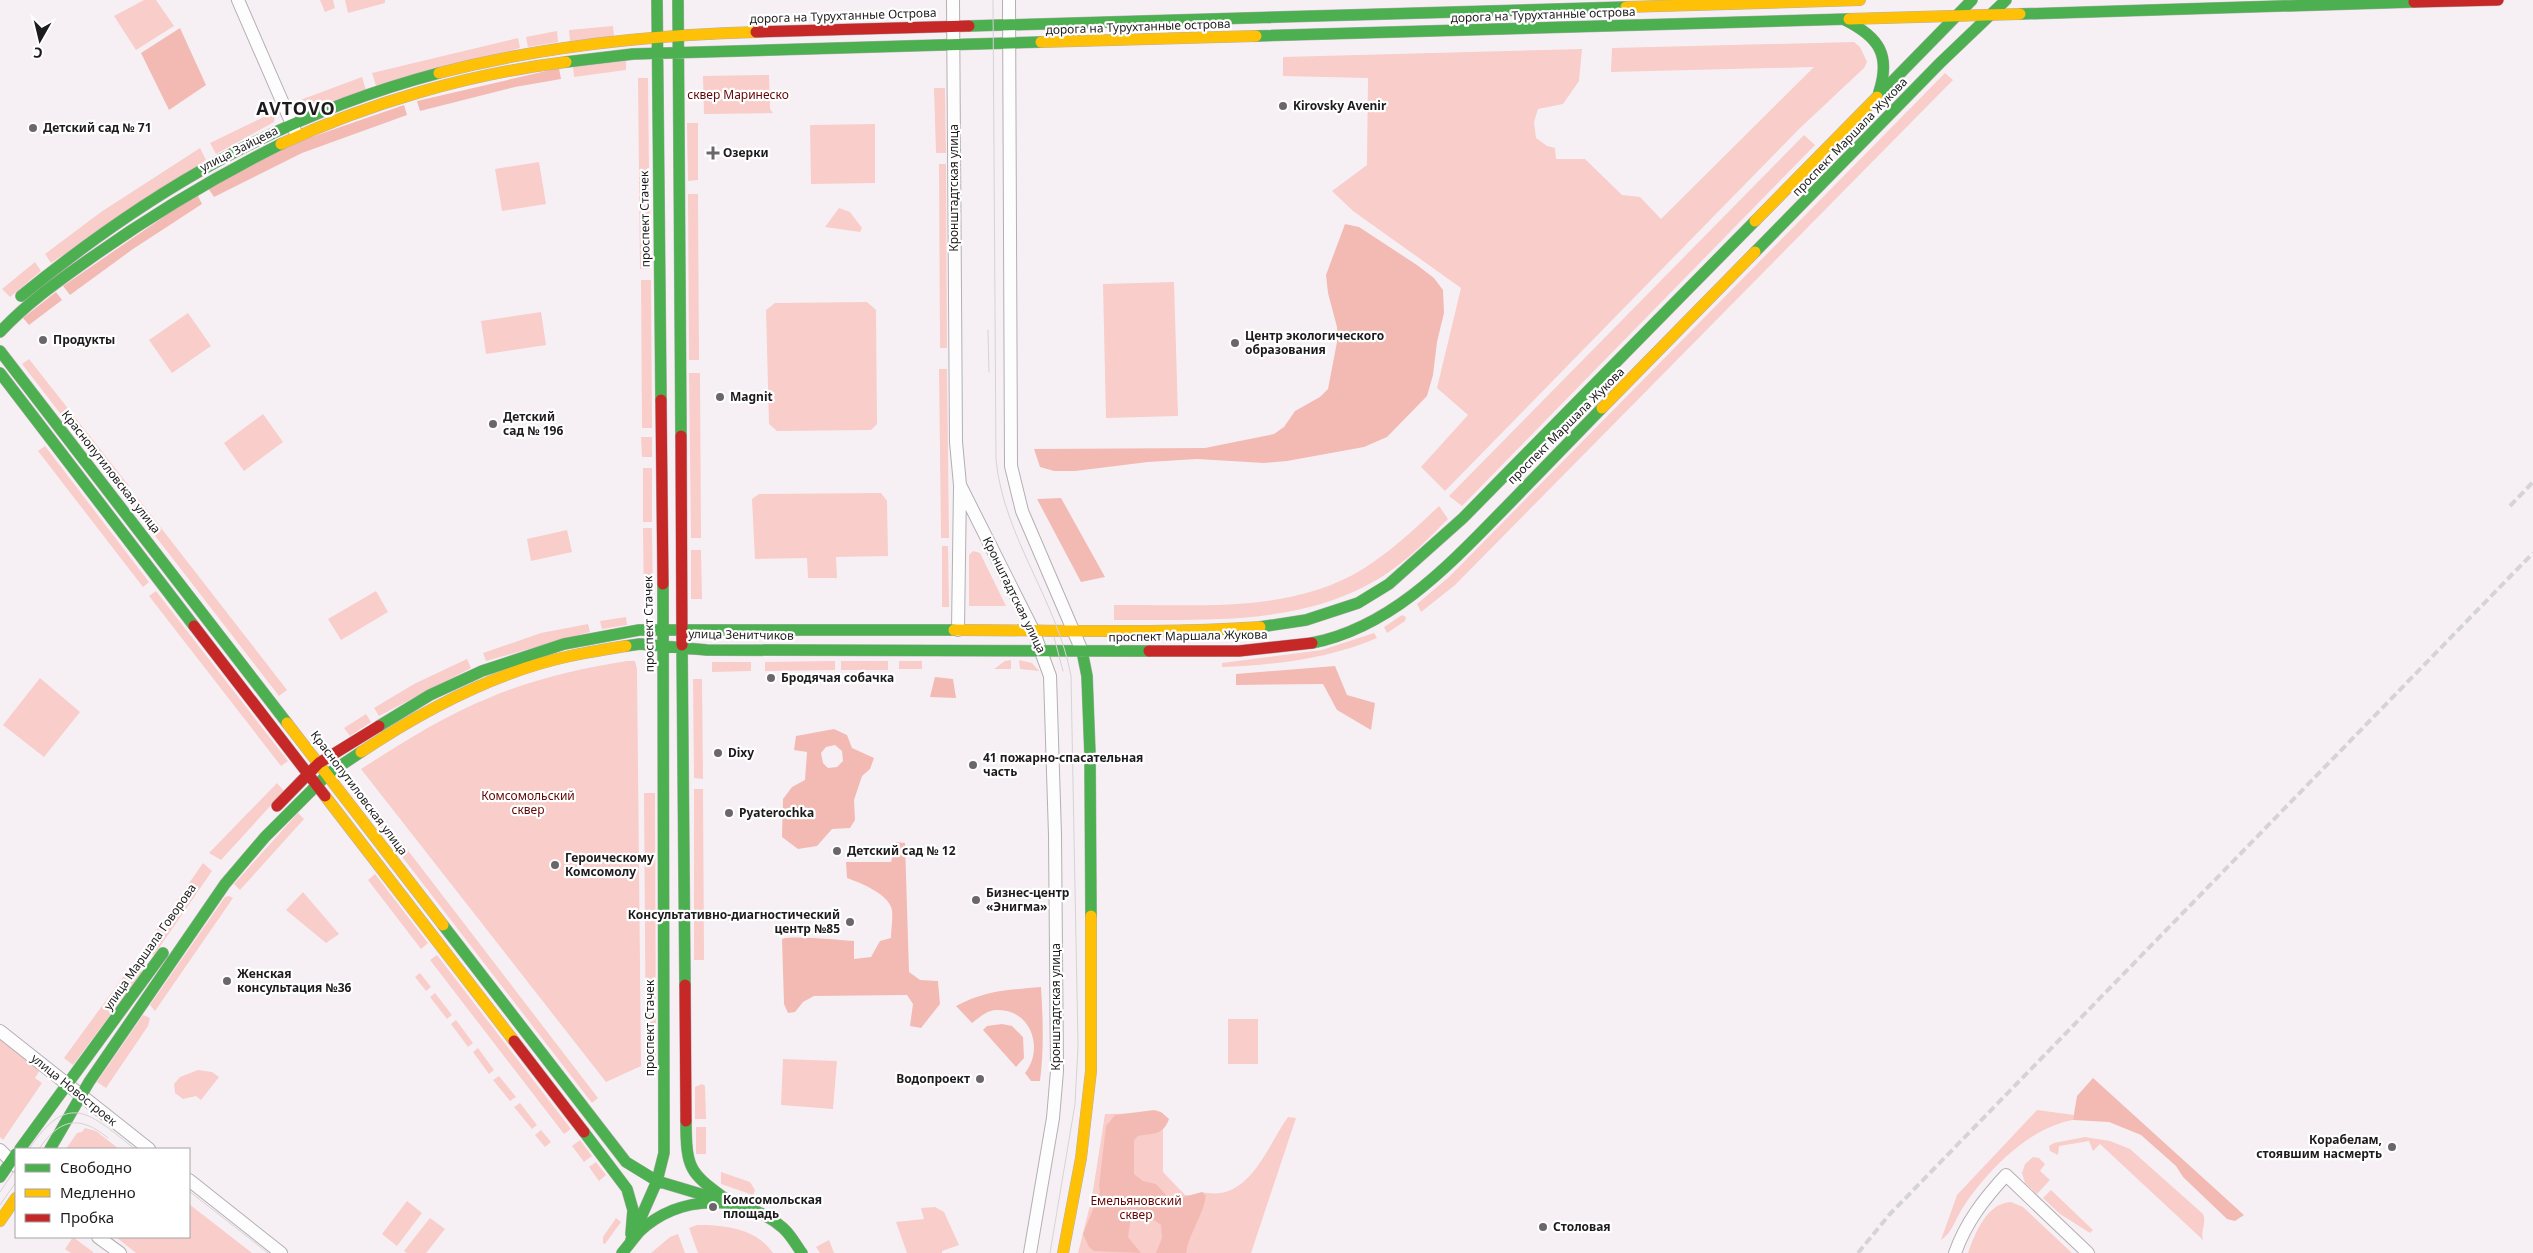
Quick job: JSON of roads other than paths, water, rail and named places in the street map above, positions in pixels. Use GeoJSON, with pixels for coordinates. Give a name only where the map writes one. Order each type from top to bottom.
{"type":"FeatureCollection","features":[{"type":"Feature","properties":{"kind":"main road","name":"проспект Стачек"},"geometry":{"type":"LineString","coordinates":[[631,1240],[657,1180],[664,1153],[663,630],[657,0]]}},
{"type":"Feature","properties":{"kind":"main road"},"geometry":{"type":"LineString","coordinates":[[678,0],[686,1153],[688,1165],[693,1174],[731,1203]]}},
{"type":"Feature","properties":{"kind":"main road","name":"дорога на Турухтанные острова"},"geometry":{"type":"LineString","coordinates":[[1009,25],[1606,4],[1860,0]]}},
{"type":"Feature","properties":{"kind":"main road","name":"проспект Маршала Жукова"},"geometry":{"type":"LineString","coordinates":[[1033,630],[1076,632],[1203,630],[1274,626],[1334,612],[1358,603],[1389,584],[1463,518],[1879,92],[1972,0]]}},
{"type":"Feature","properties":{"kind":"main road","name":"проспект Маршала Жукова"},"geometry":{"type":"LineString","coordinates":[[1042,650],[1203,652],[1280,648],[1348,633],[1386,615],[1436,574],[1477,536],[2006,0]]}},
{"type":"Feature","properties":{"kind":"main road","name":"дорога на Турухтанные острова"},"geometry":{"type":"LineString","coordinates":[[678,55],[2498,0]]}},
{"type":"Feature","properties":{"kind":"main road"},"geometry":{"type":"LineString","coordinates":[[1842,19],[1861,27],[1872,36],[1880,48],[1886,76],[1879,92]]}},
{"type":"Feature","properties":{"kind":"main road","name":"дорога на Турухтанные Острова"},"geometry":{"type":"LineString","coordinates":[[678,34],[1009,25]]}},
{"type":"Feature","properties":{"kind":"main road","name":"улица Зайцева"},"geometry":{"type":"LineString","coordinates":[[12,304],[49,274],[151,200],[216,162],[374,94],[461,68],[567,48],[678,34]]}},
{"type":"Feature","properties":{"kind":"main road","name":"улица Зайцева"},"geometry":{"type":"LineString","coordinates":[[0,332],[12,319],[56,284],[158,211],[294,130],[385,103],[512,70],[568,60],[658,54],[678,55]]}},
{"type":"Feature","properties":{"kind":"main road","name":"Краснопутиловская улица"},"geometry":{"type":"LineString","coordinates":[[0,351],[627,1188],[633,1210],[631,1240]]}},
{"type":"Feature","properties":{"kind":"main road","name":"Краснопутиловская улица"},"geometry":{"type":"LineString","coordinates":[[0,373],[314,768]]}},
{"type":"Feature","properties":{"kind":"main road","name":"улица Зенитчиков"},"geometry":{"type":"LineString","coordinates":[[314,768],[413,705],[482,671],[564,644],[639,630],[1033,630]]}},
{"type":"Feature","properties":{"kind":"main road","name":"улица Зенитчиков"},"geometry":{"type":"LineString","coordinates":[[322,779],[387,734],[437,706],[486,683],[569,656],[640,644],[707,650],[1042,650]]}},
{"type":"Feature","properties":{"kind":"main road"},"geometry":{"type":"LineString","coordinates":[[1063,1253],[1081,1158],[1091,1071],[1090,755],[1087,676],[1082,651]]}},
{"type":"Feature","properties":{"kind":"main road"},"geometry":{"type":"LineString","coordinates":[[250,836],[314,768]]}},
{"type":"Feature","properties":{"kind":"main road"},"geometry":{"type":"LineString","coordinates":[[51,1148],[89,1082],[225,884],[265,837],[322,779]]}},
{"type":"Feature","properties":{"kind":"main road","name":"Краснопутиловская улица"},"geometry":{"type":"LineString","coordinates":[[322,779],[626,1162],[657,1180],[731,1203]]}},
{"type":"Feature","properties":{"kind":"main road","name":"улица Маршала Говорова"},"geometry":{"type":"LineString","coordinates":[[21,1148],[227,863]]}},
{"type":"Feature","properties":{"kind":"main road"},"geometry":{"type":"LineString","coordinates":[[0,1177],[15,1160]]}},
{"type":"Feature","properties":{"kind":"main road"},"geometry":{"type":"LineString","coordinates":[[0,1222],[15,1200]]}},
{"type":"Feature","properties":{"kind":"main road"},"geometry":{"type":"LineString","coordinates":[[622,1253],[631,1240],[651,1221],[676,1208],[703,1202],[731,1203],[748,1207],[777,1224],[789,1235],[802,1253]]}},
{"type":"Feature","properties":{"kind":"street"},"geometry":{"type":"LineString","coordinates":[[238,0],[294,130]]}},
{"type":"Feature","properties":{"kind":"street","name":"Кронштадтская улица"},"geometry":{"type":"LineString","coordinates":[[953,0],[956,442],[960,485],[1033,630],[1042,650],[1050,676],[1058,1040],[1053,1118],[1030,1253]]}},
{"type":"Feature","properties":{"kind":"street"},"geometry":{"type":"LineString","coordinates":[[1009,0],[1011,466],[1022,511],[1076,632],[1082,651]]}},
{"type":"Feature","properties":{"kind":"street"},"geometry":{"type":"LineString","coordinates":[[1606,4],[1606,27]]}},
{"type":"Feature","properties":{"kind":"street"},"geometry":{"type":"LineString","coordinates":[[958,630],[960,485]]}},
{"type":"Feature","properties":{"kind":"street","name":"улица Новостроек"},"geometry":{"type":"LineString","coordinates":[[0,1031],[148,1148]]}},
{"type":"Feature","properties":{"kind":"street"},"geometry":{"type":"LineString","coordinates":[[0,1150],[15,1160]]}},
{"type":"Feature","properties":{"kind":"street"},"geometry":{"type":"LineString","coordinates":[[1955,1253],[1963,1233],[1978,1206],[2006,1175],[2088,1253]]}},
{"type":"Feature","properties":{"kind":"street"},"geometry":{"type":"LineString","coordinates":[[190,1181],[281,1253]]}},
{"type":"Feature","properties":{"kind":"street"},"geometry":{"type":"LineString","coordinates":[[99,1238],[120,1253]]}},
{"type":"Feature","properties":{"kind":"tram line"},"geometry":{"type":"LineString","coordinates":[[993,0],[996,460],[1001,489],[1009,516],[1054,621],[1064,648],[1071,676],[1078,1046],[1075,1104],[1050,1253]]}},
{"type":"Feature","properties":{"kind":"tram line"},"geometry":{"type":"LineString","coordinates":[[988,330],[989,372]]}},
{"type":"Feature","properties":{"kind":"tram line"},"geometry":{"type":"LineString","coordinates":[[1054,637],[1063,671]]}},
{"type":"Feature","properties":{"kind":"tram line"},"geometry":{"type":"LineString","coordinates":[[30,1148],[43,1130],[56,1119],[68,1113],[80,1113],[92,1118],[134,1148]]}},
{"type":"Feature","properties":{"kind":"tram line"},"geometry":{"type":"LineString","coordinates":[[40,1148],[54,1131],[70,1123],[88,1125],[108,1138]]}},
{"type":"Feature","properties":{"kind":"tram line"},"geometry":{"type":"LineString","coordinates":[[0,1192],[15,1170]]}},
{"type":"Feature","properties":{"kind":"tram line"},"geometry":{"type":"LineString","coordinates":[[0,1205],[15,1183]]}},
{"type":"Feature","properties":{"kind":"tram line"},"geometry":{"type":"LineString","coordinates":[[190,1192],[268,1253]]}},
{"type":"Feature","properties":{"kind":"railway"},"geometry":{"type":"LineString","coordinates":[[2510,506],[2533,482]]}},
{"type":"Feature","properties":{"kind":"railway"},"geometry":{"type":"LineString","coordinates":[[1858,1253],[1889,1215],[2533,553]]}},
{"type":"Feature","properties":{"kind":"place","name":"Kirovsky Avenir"},"geometry":{"type":"Point","coordinates":[1283,106]}},
{"type":"Feature","properties":{"kind":"place","name":"Детский сад № 71"},"geometry":{"type":"Point","coordinates":[33,128]}},
{"type":"Feature","properties":{"kind":"place","name":"Озерки"},"geometry":{"type":"Point","coordinates":[713,153]}},
{"type":"Feature","properties":{"kind":"place","name":"Продукты"},"geometry":{"type":"Point","coordinates":[43,340]}},
{"type":"Feature","properties":{"kind":"place","name":"Центр экологического образования"},"geometry":{"type":"Point","coordinates":[1235,343]}},
{"type":"Feature","properties":{"kind":"place","name":"Magnit"},"geometry":{"type":"Point","coordinates":[720,397]}},
{"type":"Feature","properties":{"kind":"place","name":"Детский сад № 196"},"geometry":{"type":"Point","coordinates":[493,424]}},
{"type":"Feature","properties":{"kind":"place","name":"Бродячая собачка"},"geometry":{"type":"Point","coordinates":[771,678]}},
{"type":"Feature","properties":{"kind":"place","name":"Dixy"},"geometry":{"type":"Point","coordinates":[718,753]}},
{"type":"Feature","properties":{"kind":"place","name":"41 пожарно-спасательная часть"},"geometry":{"type":"Point","coordinates":[973,765]}},
{"type":"Feature","properties":{"kind":"place","name":"Pyaterochka"},"geometry":{"type":"Point","coordinates":[729,813]}},
{"type":"Feature","properties":{"kind":"place","name":"Детский сад № 12"},"geometry":{"type":"Point","coordinates":[837,851]}},
{"type":"Feature","properties":{"kind":"place","name":"Героическому Комсомолу"},"geometry":{"type":"Point","coordinates":[555,865]}},
{"type":"Feature","properties":{"kind":"place","name":"Бизнес-центр «Энигма»"},"geometry":{"type":"Point","coordinates":[976,900]}},
{"type":"Feature","properties":{"kind":"place","name":"Консультативно-диагностический центр №85"},"geometry":{"type":"Point","coordinates":[850,922]}},
{"type":"Feature","properties":{"kind":"place","name":"Женская консультация №36"},"geometry":{"type":"Point","coordinates":[227,981]}},
{"type":"Feature","properties":{"kind":"place","name":"Водопроект"},"geometry":{"type":"Point","coordinates":[980,1079]}},
{"type":"Feature","properties":{"kind":"place","name":"Корабелам, стоявшим насмерть"},"geometry":{"type":"Point","coordinates":[2392,1147]}},
{"type":"Feature","properties":{"kind":"place","name":"Комсомольская площадь"},"geometry":{"type":"Point","coordinates":[713,1207]}},
{"type":"Feature","properties":{"kind":"place","name":"Столовая"},"geometry":{"type":"Point","coordinates":[1543,1227]}},
{"type":"Feature","properties":{"kind":"district","name":"AVTOVO"},"geometry":{"type":"Point","coordinates":[296,109]}},
{"type":"Feature","properties":{"kind":"park label","name":"сквер Маринеско"},"geometry":{"type":"Point","coordinates":[738,95]}},
{"type":"Feature","properties":{"kind":"park label","name":"Комсомольский сквер"},"geometry":{"type":"Point","coordinates":[528,803]}},
{"type":"Feature","properties":{"kind":"park label","name":"Емельяновский сквер"},"geometry":{"type":"Point","coordinates":[1136,1208]}}]}
